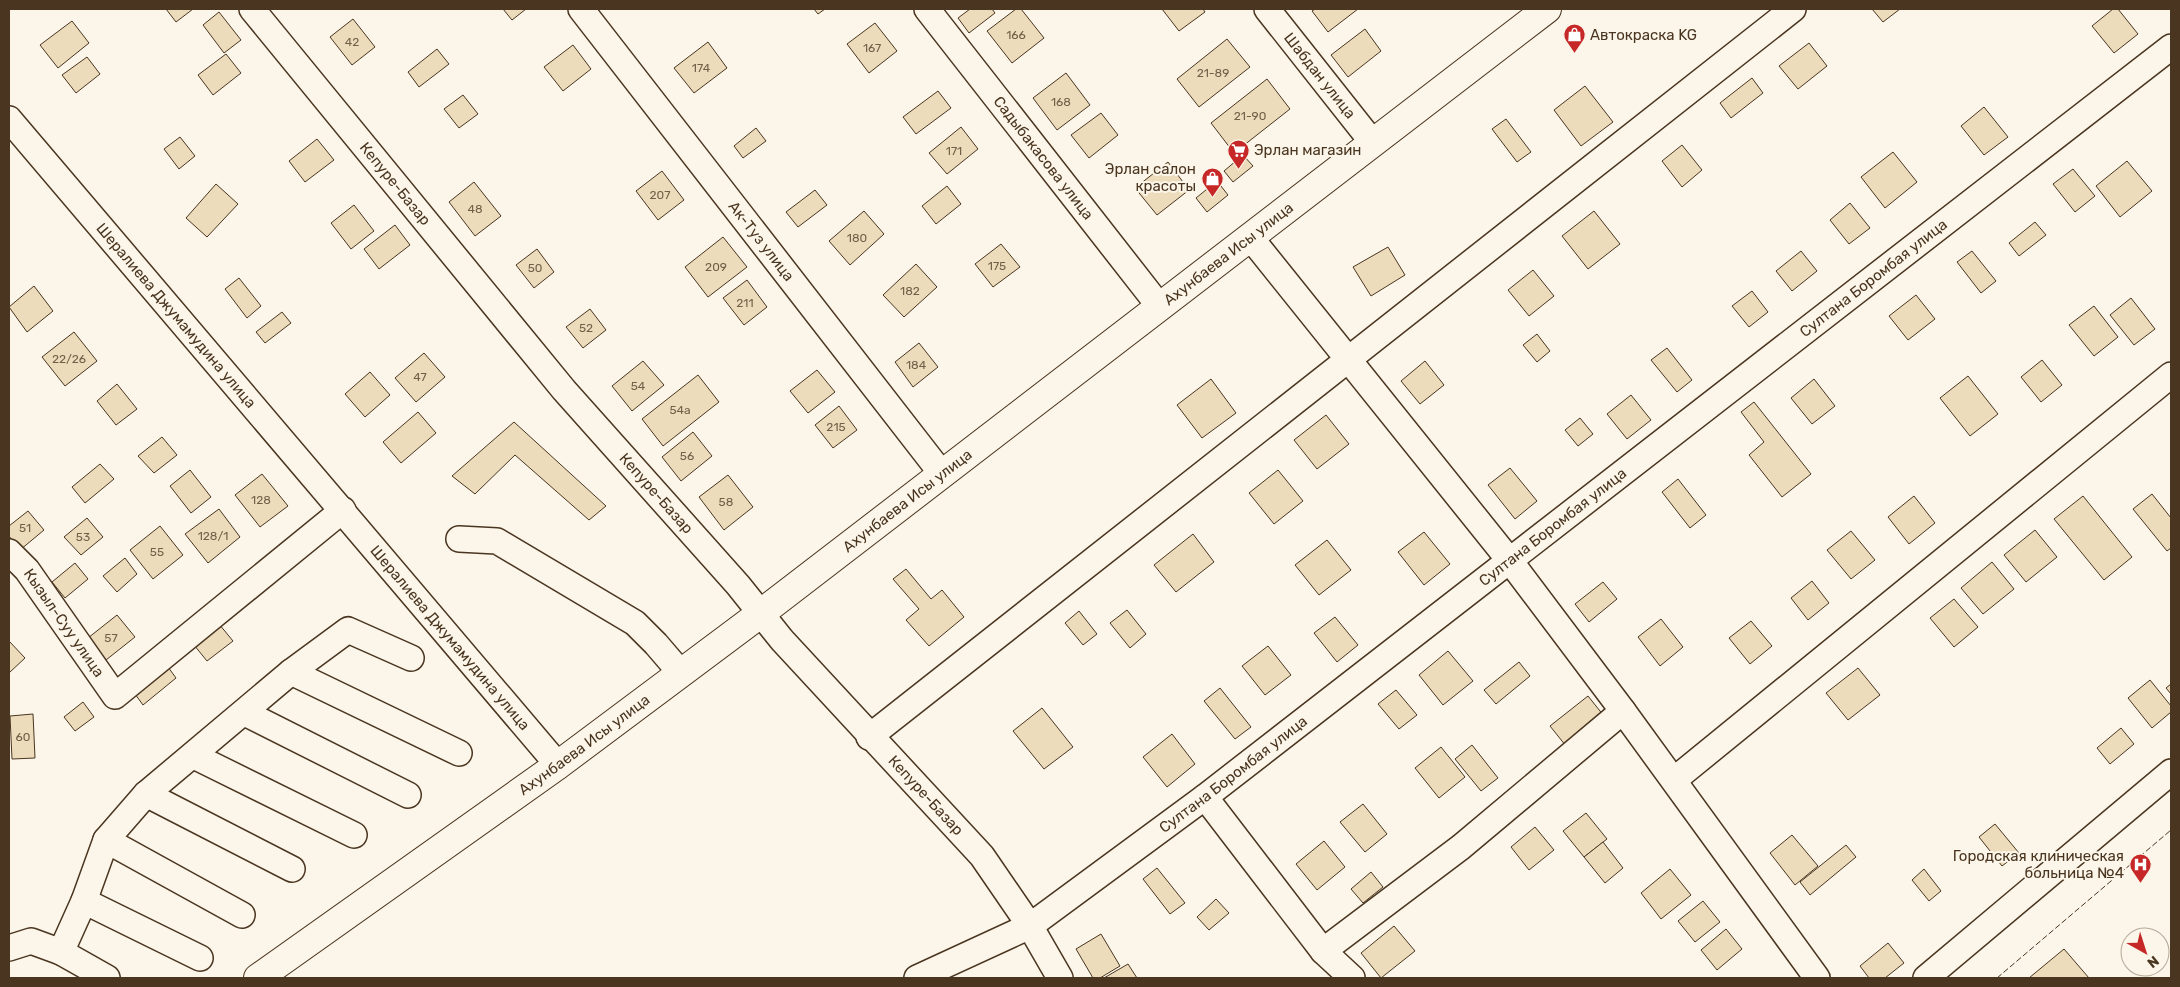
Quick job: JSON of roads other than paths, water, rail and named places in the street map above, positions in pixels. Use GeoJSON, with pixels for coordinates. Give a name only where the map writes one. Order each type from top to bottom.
{"type":"FeatureCollection","features":[{"type":"Feature","properties":{"kind":"main road","name":"Ахунбаева Исы улица"},"geometry":{"type":"LineString","coordinates":[[258,978],[558,765],[760,614],[1546,9]]}},
{"type":"Feature","properties":{"kind":"street","name":"Кепуре-Базар"},"geometry":{"type":"LineString","coordinates":[[252,9],[564,390],[869,737],[982,856],[1030,926],[1060,978]]}},
{"type":"Feature","properties":{"kind":"street","name":"Ак-Туз улица"},"geometry":{"type":"LineString","coordinates":[[581,9],[942,474]]}},
{"type":"Feature","properties":{"kind":"street","name":"Садыбакасова улица"},"geometry":{"type":"LineString","coordinates":[[927,9],[1160,307]]}},
{"type":"Feature","properties":{"kind":"street","name":"Шабдан улица"},"geometry":{"type":"LineString","coordinates":[[1267,9],[1373,143]]}},
{"type":"Feature","properties":{"kind":"street"},"geometry":{"type":"LineString","coordinates":[[869,737],[1793,9]]}},
{"type":"Feature","properties":{"kind":"street","name":"Султана Боромбая улица"},"geometry":{"type":"LineString","coordinates":[[917,978],[1030,926],[1205,798],[2171,48]]}},
{"type":"Feature","properties":{"kind":"street","name":"Шералиева Джумамудина улица"},"geometry":{"type":"LineString","coordinates":[[9,119],[558,765]]}},
{"type":"Feature","properties":{"kind":"street"},"geometry":{"type":"LineString","coordinates":[[1250,237],[1510,561],[1624,711],[1817,978]]}},
{"type":"Feature","properties":{"kind":"street"},"geometry":{"type":"LineString","coordinates":[[1674,780],[2171,375]]}},
{"type":"Feature","properties":{"kind":"street","name":"Кызыл-Суу улица"},"geometry":{"type":"LineString","coordinates":[[9,552],[27,570],[115,696],[343,510]]}},
{"type":"Feature","properties":{"kind":"street"},"geometry":{"type":"LineString","coordinates":[[459,539],[496,542],[635,623],[680,672]]}},
{"type":"Feature","properties":{"kind":"street"},"geometry":{"type":"LineString","coordinates":[[60,952],[84,901],[106,840],[146,794],[194,756],[291,672],[348,630],[411,658]]}},
{"type":"Feature","properties":{"kind":"street"},"geometry":{"type":"LineString","coordinates":[[291,672],[459,753]]}},
{"type":"Feature","properties":{"kind":"street"},"geometry":{"type":"LineString","coordinates":[[1323,951],[1461,847],[1624,711]]}},
{"type":"Feature","properties":{"kind":"street"},"geometry":{"type":"LineString","coordinates":[[245,712],[408,795]]}},
{"type":"Feature","properties":{"kind":"street"},"geometry":{"type":"LineString","coordinates":[[194,756],[354,835]]}},
{"type":"Feature","properties":{"kind":"street"},"geometry":{"type":"LineString","coordinates":[[1926,978],[2171,772]]}},
{"type":"Feature","properties":{"kind":"street"},"geometry":{"type":"LineString","coordinates":[[146,794],[292,869]]}},
{"type":"Feature","properties":{"kind":"street"},"geometry":{"type":"LineString","coordinates":[[1205,798],[1323,951],[1352,978]]}},
{"type":"Feature","properties":{"kind":"street"},"geometry":{"type":"LineString","coordinates":[[106,840],[242,915]]}},
{"type":"Feature","properties":{"kind":"street"},"geometry":{"type":"LineString","coordinates":[[84,901],[200,958]]}},
{"type":"Feature","properties":{"kind":"street"},"geometry":{"type":"LineString","coordinates":[[9,948],[31,941],[60,952],[107,978]]}},
{"type":"Feature","properties":{"kind":"place","name":"Автокраска KG"},"geometry":{"type":"Point","coordinates":[1574,54]}},
{"type":"Feature","properties":{"kind":"place","name":"Эрлан магазин"},"geometry":{"type":"Point","coordinates":[1238,169]}},
{"type":"Feature","properties":{"kind":"place","name":"Эрлан салон красоты"},"geometry":{"type":"Point","coordinates":[1212,197]}},
{"type":"Feature","properties":{"kind":"place","name":"Городская клиническая больница №4"},"geometry":{"type":"Point","coordinates":[2140,884]}}]}
